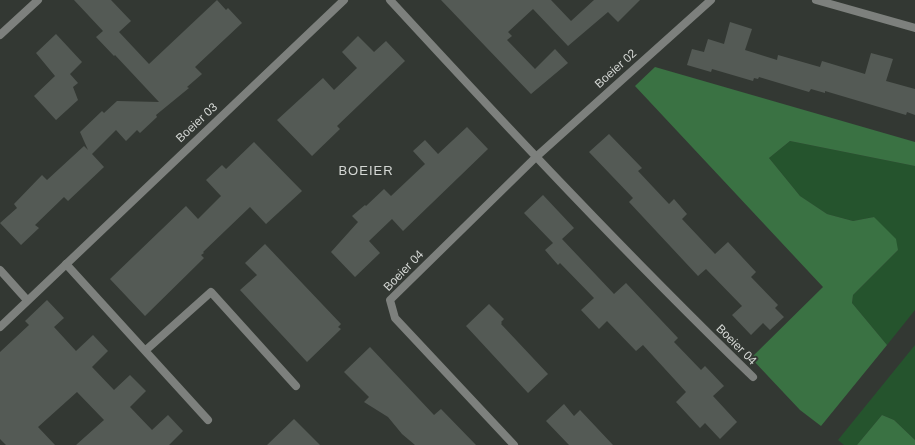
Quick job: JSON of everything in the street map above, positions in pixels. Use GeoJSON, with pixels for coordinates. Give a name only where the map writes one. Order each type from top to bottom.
{"type":"FeatureCollection","features":[{"type":"Feature","properties":{"kind":"street"},"geometry":{"type":"LineString","coordinates":[[0,35],[38,0]]}},
{"type":"Feature","properties":{"kind":"street","name":"Boeier 03"},"geometry":{"type":"LineString","coordinates":[[27,300],[344,0]]}},
{"type":"Feature","properties":{"kind":"street","name":"Boeier 04"},"geometry":{"type":"LineString","coordinates":[[390,0],[536,157],[707,333],[752,377]]}},
{"type":"Feature","properties":{"kind":"street","name":"Boeier 02"},"geometry":{"type":"LineString","coordinates":[[536,157],[711,0]]}},
{"type":"Feature","properties":{"kind":"street"},"geometry":{"type":"LineString","coordinates":[[816,0],[915,28]]}},
{"type":"Feature","properties":{"kind":"street","name":"Boeier 04"},"geometry":{"type":"LineString","coordinates":[[514,445],[395,318],[390,300],[536,157]]}},
{"type":"Feature","properties":{"kind":"street"},"geometry":{"type":"LineString","coordinates":[[66,264],[146,350],[208,420]]}},
{"type":"Feature","properties":{"kind":"street"},"geometry":{"type":"LineString","coordinates":[[0,270],[27,300],[0,327]]}},
{"type":"Feature","properties":{"kind":"street"},"geometry":{"type":"LineString","coordinates":[[146,350],[211,292],[296,386]]}},
{"type":"Feature","properties":{"kind":"green space"},"geometry":{"type":"Polygon","coordinates":[[[655,67],[915,142],[915,166],[790,141],[769,158],[800,196],[827,214],[853,221],[874,217],[896,239],[898,250],[853,295],[852,303],[887,345],[821,426],[800,410],[751,358],[823,287],[635,86],[655,67]]]}},
{"type":"Feature","properties":{"kind":"green space"},"geometry":{"type":"Polygon","coordinates":[[[790,141],[915,166],[915,310],[887,345],[852,303],[853,295],[898,250],[874,217],[853,221],[827,214],[800,196],[769,158],[790,141]]]}},
{"type":"Feature","properties":{"kind":"green space"},"geometry":{"type":"Polygon","coordinates":[[[915,345],[915,440],[894,420],[882,415],[857,445],[844,445],[838,440],[915,345]]]}},
{"type":"Feature","properties":{"kind":"green space"},"geometry":{"type":"Polygon","coordinates":[[[882,415],[894,420],[915,440],[915,445],[857,445],[882,415]]]}},
{"type":"Feature","properties":{"kind":"building"},"geometry":{"type":"Polygon","coordinates":[[[74,0],[111,0],[131,21],[119,32],[149,64],[217,0],[226,10],[228,8],[242,23],[195,67],[202,74],[187,87],[189,88],[156,115],[157,117],[140,133],[137,130],[126,141],[116,130],[92,154],[104,167],[68,201],[64,197],[35,225],[39,228],[21,245],[0,223],[17,208],[14,204],[42,175],[47,180],[84,146],[88,150],[80,132],[102,111],[104,113],[117,101],[159,102],[96,37],[103,31],[74,0]]]}},
{"type":"Feature","properties":{"kind":"building"},"geometry":{"type":"Polygon","coordinates":[[[441,0],[551,0],[571,21],[594,0],[640,0],[618,22],[608,12],[568,46],[533,9],[508,32],[512,36],[507,40],[535,69],[555,49],[568,63],[531,94],[441,0]]]}},
{"type":"Feature","properties":{"kind":"building"},"geometry":{"type":"Polygon","coordinates":[[[730,22],[752,29],[745,50],[777,60],[778,55],[820,67],[822,61],[865,74],[871,53],[893,59],[886,81],[915,89],[915,115],[907,112],[906,115],[825,91],[825,93],[811,89],[809,92],[759,77],[758,79],[754,78],[753,81],[712,69],[711,72],[687,65],[692,49],[704,52],[708,39],[724,44],[730,22]]]}},
{"type":"Feature","properties":{"kind":"building"},"geometry":{"type":"Polygon","coordinates":[[[56,34],[82,62],[70,74],[78,83],[73,87],[78,100],[56,120],[34,96],[55,76],[36,53],[56,34]]]}},
{"type":"Feature","properties":{"kind":"building"},"geometry":{"type":"Polygon","coordinates":[[[358,36],[374,52],[386,41],[405,61],[337,126],[340,129],[312,156],[277,120],[323,78],[334,90],[357,68],[342,52],[358,36]]]}},
{"type":"Feature","properties":{"kind":"building"},"geometry":{"type":"Polygon","coordinates":[[[467,127],[488,149],[403,231],[392,219],[369,241],[380,253],[355,277],[331,252],[358,222],[352,216],[365,205],[366,206],[384,189],[391,196],[425,164],[413,151],[425,140],[438,154],[467,127]]]}},
{"type":"Feature","properties":{"kind":"building"},"geometry":{"type":"Polygon","coordinates":[[[609,134],[642,168],[638,171],[669,204],[674,199],[687,214],[682,219],[715,254],[728,242],[756,272],[751,277],[778,305],[775,308],[784,317],[770,330],[763,323],[751,335],[732,315],[742,306],[706,269],[698,276],[629,202],[633,198],[589,152],[609,134]]]}},
{"type":"Feature","properties":{"kind":"building"},"geometry":{"type":"Polygon","coordinates":[[[254,142],[302,191],[266,224],[250,207],[203,252],[204,253],[201,255],[204,258],[145,316],[110,279],[186,206],[198,219],[221,196],[206,180],[222,165],[226,169],[254,142]]]}},
{"type":"Feature","properties":{"kind":"building"},"geometry":{"type":"Polygon","coordinates":[[[543,195],[574,228],[562,239],[614,294],[626,283],[678,338],[674,342],[701,370],[705,366],[724,386],[713,396],[737,422],[720,439],[705,423],[700,428],[676,402],[686,392],[643,345],[636,351],[607,321],[599,329],[581,310],[594,298],[560,263],[558,265],[545,250],[553,243],[524,213],[543,195]]]}},
{"type":"Feature","properties":{"kind":"building"},"geometry":{"type":"Polygon","coordinates":[[[265,244],[341,324],[338,327],[341,329],[307,362],[240,290],[257,275],[245,263],[265,244]]]}},
{"type":"Feature","properties":{"kind":"building"},"geometry":{"type":"Polygon","coordinates":[[[47,300],[64,318],[54,327],[76,351],[93,335],[108,351],[92,367],[114,390],[130,375],[146,391],[130,407],[152,430],[168,415],[183,431],[169,445],[76,445],[104,420],[77,392],[38,427],[55,445],[6,445],[0,439],[0,352],[29,325],[25,321],[47,300]]]}},
{"type":"Feature","properties":{"kind":"building"},"geometry":{"type":"Polygon","coordinates":[[[489,304],[504,319],[501,324],[548,374],[528,393],[466,326],[489,304]]]}},
{"type":"Feature","properties":{"kind":"building"},"geometry":{"type":"Polygon","coordinates":[[[370,347],[434,415],[441,409],[476,445],[415,445],[402,434],[388,417],[364,402],[369,397],[344,372],[370,347]]]}},
{"type":"Feature","properties":{"kind":"building"},"geometry":{"type":"Polygon","coordinates":[[[564,404],[574,416],[580,410],[613,445],[569,445],[546,421],[564,404]]]}},
{"type":"Feature","properties":{"kind":"building"},"geometry":{"type":"Polygon","coordinates":[[[294,419],[320,445],[267,445],[294,419]]]}},
{"type":"Feature","properties":{"kind":"district","name":"BOEIER"},"geometry":{"type":"Point","coordinates":[366,171]}}]}
